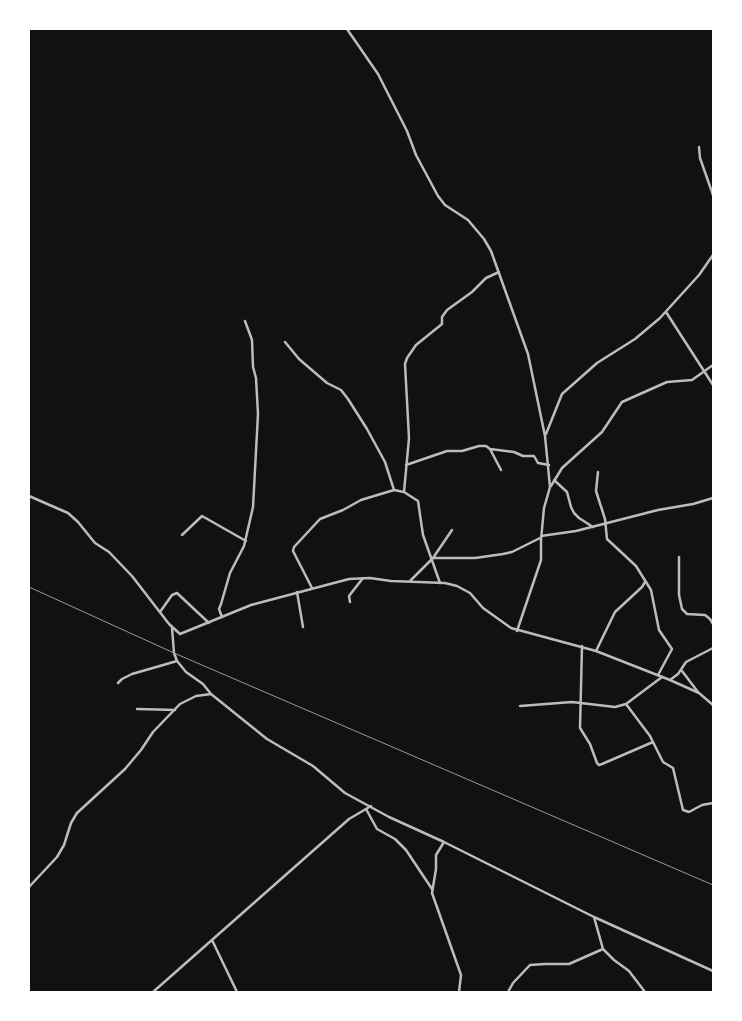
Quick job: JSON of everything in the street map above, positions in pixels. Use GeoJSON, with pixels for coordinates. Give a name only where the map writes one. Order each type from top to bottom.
{"type":"FeatureCollection","features":[{"type":"Feature","properties":{"kind":"street"},"geometry":{"type":"LineString","coordinates":[[347,29],[378,74],[416,155],[438,196],[445,205],[468,220],[492,251],[528,354],[546,436],[550,487]]}},
{"type":"Feature","properties":{"kind":"street"},"geometry":{"type":"LineString","coordinates":[[699,147],[700,158],[713,195]]}},
{"type":"Feature","properties":{"kind":"street"},"geometry":{"type":"LineString","coordinates":[[546,436],[559,398],[565,390],[597,363],[635,339],[666,312],[699,275],[713,255]]}},
{"type":"Feature","properties":{"kind":"street"},"geometry":{"type":"LineString","coordinates":[[404,492],[408,431],[405,364],[410,352],[442,324],[442,317],[448,310],[472,292],[486,278],[499,272]]}},
{"type":"Feature","properties":{"kind":"street"},"geometry":{"type":"LineString","coordinates":[[666,312],[713,385]]}},
{"type":"Feature","properties":{"kind":"street"},"geometry":{"type":"LineString","coordinates":[[222,618],[219,609],[230,573],[246,540],[253,507],[258,414],[256,378],[252,367],[253,345],[246,321]]}},
{"type":"Feature","properties":{"kind":"street"},"geometry":{"type":"LineString","coordinates":[[286,342],[299,359],[327,383],[341,390],[348,399],[385,462],[394,490]]}},
{"type":"Feature","properties":{"kind":"street"},"geometry":{"type":"LineString","coordinates":[[517,631],[541,560],[544,508],[550,487],[562,468],[602,432],[622,402],[667,382],[692,380],[713,367]]}},
{"type":"Feature","properties":{"kind":"street"},"geometry":{"type":"LineString","coordinates":[[406,465],[447,451],[462,451],[479,446],[488,446],[490,449],[514,452],[523,456],[534,456],[538,463],[549,465]]}},
{"type":"Feature","properties":{"kind":"street"},"geometry":{"type":"LineString","coordinates":[[490,449],[501,470]]}},
{"type":"Feature","properties":{"kind":"street"},"geometry":{"type":"LineString","coordinates":[[520,706],[582,703],[610,707],[626,704],[660,676],[672,649],[660,631],[652,593],[636,566],[607,539],[596,491],[598,472]]}},
{"type":"Feature","properties":{"kind":"street"},"geometry":{"type":"LineString","coordinates":[[554,480],[567,492],[574,513],[593,527]]}},
{"type":"Feature","properties":{"kind":"street"},"geometry":{"type":"LineString","coordinates":[[312,588],[293,551],[294,547],[320,519],[343,510],[361,500],[394,490],[404,492],[417,499],[420,503],[423,535],[440,583]]}},
{"type":"Feature","properties":{"kind":"street"},"geometry":{"type":"LineString","coordinates":[[29,496],[68,513],[78,522],[95,543],[109,552],[132,576],[172,628],[178,633],[183,634],[250,605],[349,579],[364,578],[451,584],[470,593],[483,608],[517,631],[596,650],[699,693]]}},
{"type":"Feature","properties":{"kind":"street"},"geometry":{"type":"LineString","coordinates":[[432,559],[475,558],[503,554],[512,552],[541,537],[576,531],[713,498]]}},
{"type":"Feature","properties":{"kind":"street"},"geometry":{"type":"LineString","coordinates":[[182,534],[202,516],[246,540]]}},
{"type":"Feature","properties":{"kind":"street"},"geometry":{"type":"LineString","coordinates":[[409,582],[432,559],[452,530]]}},
{"type":"Feature","properties":{"kind":"street"},"geometry":{"type":"LineString","coordinates":[[679,557],[679,595],[682,609],[690,614],[705,615],[710,618],[713,624]]}},
{"type":"Feature","properties":{"kind":"street"},"geometry":{"type":"LineString","coordinates":[[350,602],[349,596],[364,578]]}},
{"type":"Feature","properties":{"kind":"street"},"geometry":{"type":"LineString","coordinates":[[596,650],[615,612],[642,587],[644,580]]}},
{"type":"Feature","properties":{"kind":"street"},"geometry":{"type":"LineString","coordinates":[[297,592],[303,628]]}},
{"type":"Feature","properties":{"kind":"street"},"geometry":{"type":"LineString","coordinates":[[160,612],[172,595],[177,594],[209,623]]}},
{"type":"Feature","properties":{"kind":"street"},"geometry":{"type":"LineString","coordinates":[[172,628],[176,661],[186,672],[203,684],[211,694],[267,739],[313,766],[345,793],[409,827],[444,842],[594,917],[713,971]]}},
{"type":"Feature","properties":{"kind":"street"},"geometry":{"type":"LineString","coordinates":[[582,646],[580,728],[588,740],[599,765],[653,742]]}},
{"type":"Feature","properties":{"kind":"street"},"geometry":{"type":"LineString","coordinates":[[670,680],[682,670],[682,666],[686,662],[713,648]]}},
{"type":"Feature","properties":{"kind":"street"},"geometry":{"type":"LineString","coordinates":[[118,683],[132,674],[176,661]]}},
{"type":"Feature","properties":{"kind":"street"},"geometry":{"type":"LineString","coordinates":[[682,670],[699,693],[713,705]]}},
{"type":"Feature","properties":{"kind":"street"},"geometry":{"type":"LineString","coordinates":[[29,887],[57,857],[64,846],[71,823],[77,813],[126,769],[142,750],[153,732],[180,704],[190,699],[211,694]]}},
{"type":"Feature","properties":{"kind":"street"},"geometry":{"type":"LineString","coordinates":[[626,704],[653,742],[663,762],[673,768],[683,810],[689,812],[702,805],[713,803]]}},
{"type":"Feature","properties":{"kind":"street"},"geometry":{"type":"LineString","coordinates":[[137,709],[175,710]]}},
{"type":"Feature","properties":{"kind":"street"},"geometry":{"type":"LineString","coordinates":[[153,992],[349,819],[371,806]]}},
{"type":"Feature","properties":{"kind":"street"},"geometry":{"type":"LineString","coordinates":[[366,809],[377,829],[395,839],[406,850],[432,889]]}},
{"type":"Feature","properties":{"kind":"street"},"geometry":{"type":"LineString","coordinates":[[444,842],[436,855],[432,897],[461,975],[459,992]]}},
{"type":"Feature","properties":{"kind":"street"},"geometry":{"type":"LineString","coordinates":[[594,917],[603,949],[614,960],[630,971],[645,992]]}},
{"type":"Feature","properties":{"kind":"street"},"geometry":{"type":"LineString","coordinates":[[212,940],[238,992]]}},
{"type":"Feature","properties":{"kind":"street"},"geometry":{"type":"LineString","coordinates":[[508,992],[530,965],[569,964],[603,949]]}},
{"type":"Feature","properties":{"kind":"railway"},"geometry":{"type":"LineString","coordinates":[[29,587],[174,653],[713,885]]}}]}
